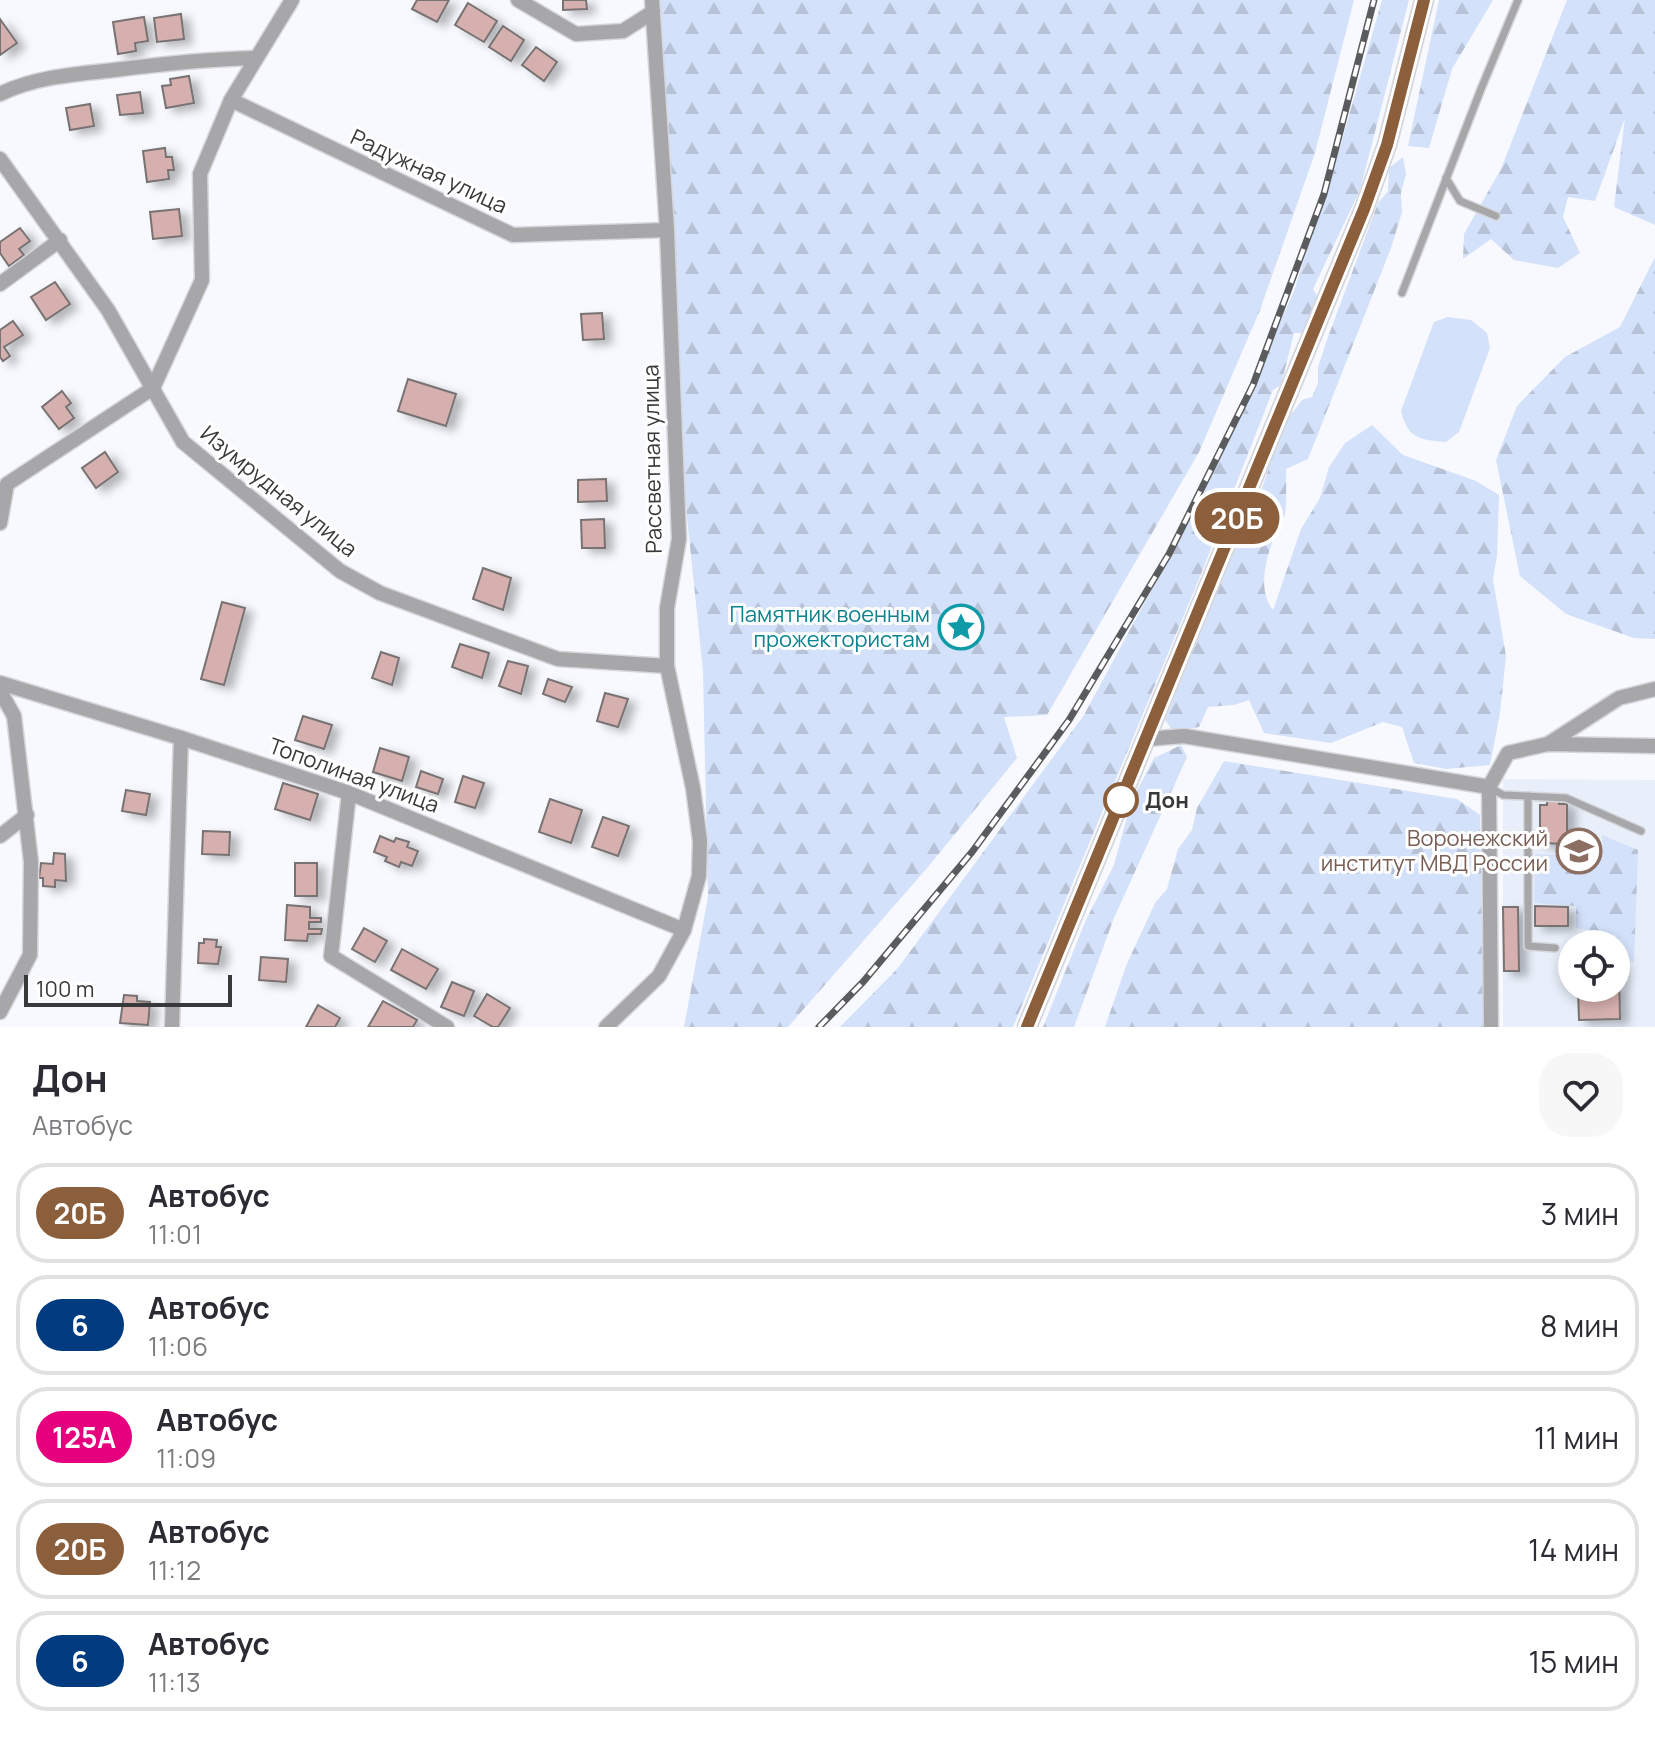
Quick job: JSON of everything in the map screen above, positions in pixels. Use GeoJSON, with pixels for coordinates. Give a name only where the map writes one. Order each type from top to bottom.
{"type":"FeatureCollection","features":[{"type":"Feature","properties":{"kind":"street"},"geometry":{"type":"LineString","coordinates":[[0,523],[7,484],[153,388],[202,280],[200,174],[231,100],[292,0]]}},
{"type":"Feature","properties":{"kind":"street"},"geometry":{"type":"LineString","coordinates":[[518,0],[576,34],[623,31],[652,6]]}},
{"type":"Feature","properties":{"kind":"street"},"geometry":{"type":"LineString","coordinates":[[1027,1027],[1364,209],[1387,145],[1424,0]]}},
{"type":"Feature","properties":{"kind":"street","name":"Рассветная улица"},"geometry":{"type":"LineString","coordinates":[[606,1027],[659,976],[684,930],[699,876],[700,841],[693,788],[667,666],[667,608],[679,539],[667,230],[652,6]]}},
{"type":"Feature","properties":{"kind":"street"},"geometry":{"type":"LineString","coordinates":[[0,94],[62,76],[204,59],[255,58]]}},
{"type":"Feature","properties":{"kind":"street","name":"Радужная улица"},"geometry":{"type":"LineString","coordinates":[[231,100],[513,235],[667,230]]}},
{"type":"Feature","properties":{"kind":"street","name":"Изумрудная улица"},"geometry":{"type":"LineString","coordinates":[[0,159],[108,310],[183,442],[340,571],[380,593],[558,659],[667,666]]}},
{"type":"Feature","properties":{"kind":"street"},"geometry":{"type":"LineString","coordinates":[[0,284],[60,240]]}},
{"type":"Feature","properties":{"kind":"street","name":"Тополиная улица"},"geometry":{"type":"LineString","coordinates":[[0,683],[349,793],[684,930]]}},
{"type":"Feature","properties":{"kind":"street"},"geometry":{"type":"LineString","coordinates":[[1548,744],[1619,698],[1655,689]]}},
{"type":"Feature","properties":{"kind":"street"},"geometry":{"type":"LineString","coordinates":[[0,691],[14,716],[31,862],[30,955],[0,1012]]}},
{"type":"Feature","properties":{"kind":"street"},"geometry":{"type":"LineString","coordinates":[[1147,739],[1184,736],[1489,787]]}},
{"type":"Feature","properties":{"kind":"street"},"geometry":{"type":"LineString","coordinates":[[172,1027],[181,738]]}},
{"type":"Feature","properties":{"kind":"street"},"geometry":{"type":"LineString","coordinates":[[1491,1027],[1489,787],[1508,753],[1548,744],[1655,746]]}},
{"type":"Feature","properties":{"kind":"street"},"geometry":{"type":"LineString","coordinates":[[349,793],[331,956],[447,1027]]}},
{"type":"Feature","properties":{"kind":"street"},"geometry":{"type":"LineString","coordinates":[[0,836],[27,815]]}},
{"type":"Feature","properties":{"kind":"lane"},"geometry":{"type":"LineString","coordinates":[[1402,293],[1518,0]]}},
{"type":"Feature","properties":{"kind":"lane"},"geometry":{"type":"LineString","coordinates":[[1446,178],[1460,201],[1496,216]]}},
{"type":"Feature","properties":{"kind":"lane"},"geometry":{"type":"LineString","coordinates":[[1489,787],[1503,795],[1566,798],[1641,831]]}},
{"type":"Feature","properties":{"kind":"lane"},"geometry":{"type":"LineString","coordinates":[[1528,796],[1528,946],[1555,948]]}},
{"type":"Feature","properties":{"kind":"shaded area","name":"Воронежский институт МВД России"},"geometry":{"type":"Polygon","coordinates":[[[1503,779],[1655,780],[1655,1027],[1503,1027],[1503,779]]]}},
{"type":"Feature","properties":{"kind":"green space"},"geometry":{"type":"Polygon","coordinates":[[[659,0],[1354,0],[1315,153],[1260,310],[1199,452],[1047,715],[1004,717],[1017,758],[928,867],[788,1027],[684,1027],[708,897],[703,671],[678,431],[659,0]]]}},
{"type":"Feature","properties":{"kind":"green space"},"geometry":{"type":"Polygon","coordinates":[[[1382,0],[1409,0],[1360,190],[1313,289],[1320,301],[1308,333],[1294,333],[1281,385],[1273,390],[1201,574],[1013,1027],[840,1027],[898,968],[1084,715],[1202,496],[1294,291],[1338,154],[1382,0]]]}},
{"type":"Feature","properties":{"kind":"green space"},"geometry":{"type":"Polygon","coordinates":[[[1439,0],[1493,0],[1452,69],[1429,148],[1408,146],[1439,0]]]}},
{"type":"Feature","properties":{"kind":"green space"},"geometry":{"type":"Polygon","coordinates":[[[1567,0],[1655,0],[1655,225],[1614,207],[1625,118],[1595,201],[1568,197],[1563,217],[1580,253],[1558,268],[1514,260],[1491,239],[1463,259],[1464,234],[1501,169],[1567,0]]]}},
{"type":"Feature","properties":{"kind":"green space"},"geometry":{"type":"Polygon","coordinates":[[[1403,157],[1406,174],[1401,193],[1402,212],[1391,248],[1308,459],[1286,469],[1285,514],[1268,555],[1264,574],[1265,593],[1273,610],[1301,529],[1320,498],[1329,467],[1345,443],[1372,425],[1403,455],[1476,481],[1499,495],[1493,579],[1506,656],[1490,765],[1446,769],[1414,763],[1402,727],[1383,722],[1331,743],[1264,733],[1249,700],[1234,705],[1208,707],[1199,727],[1173,731],[1165,720],[1289,417],[1302,400],[1312,397],[1318,383],[1318,367],[1328,337],[1378,203],[1388,191],[1389,168],[1403,157]]]}},
{"type":"Feature","properties":{"kind":"green space"},"geometry":{"type":"Polygon","coordinates":[[[1655,257],[1655,639],[1634,638],[1566,614],[1520,576],[1496,460],[1517,406],[1565,357],[1620,327],[1655,257]]]}},
{"type":"Feature","properties":{"kind":"green space"},"geometry":{"type":"Polygon","coordinates":[[[1448,317],[1471,320],[1487,333],[1490,348],[1459,432],[1446,442],[1411,433],[1401,411],[1434,322],[1448,317]]]}},
{"type":"Feature","properties":{"kind":"green space"},"geometry":{"type":"Polygon","coordinates":[[[1181,745],[1187,757],[1114,918],[1074,1027],[1043,1027],[1085,922],[1114,865],[1131,802],[1154,758],[1181,745]]]}},
{"type":"Feature","properties":{"kind":"green space"},"geometry":{"type":"Polygon","coordinates":[[[1224,761],[1457,799],[1480,815],[1484,1027],[1105,1027],[1126,966],[1155,903],[1167,889],[1178,849],[1192,830],[1197,808],[1224,761]]]}},
{"type":"Feature","properties":{"kind":"green space"},"geometry":{"type":"Polygon","coordinates":[[[1573,833],[1591,833],[1593,849],[1603,849],[1602,835],[1638,850],[1634,962],[1630,961],[1630,930],[1576,928],[1576,906],[1534,903],[1535,854],[1572,856],[1573,833]]]}},
{"type":"Feature","properties":{"kind":"building"},"geometry":{"type":"Polygon","coordinates":[[[417,0],[449,0],[437,22],[412,9],[417,0]]]}},
{"type":"Feature","properties":{"kind":"building"},"geometry":{"type":"Polygon","coordinates":[[[563,0],[586,0],[587,9],[563,10],[563,0]]]}},
{"type":"Feature","properties":{"kind":"building"},"geometry":{"type":"Polygon","coordinates":[[[468,3],[497,21],[484,42],[455,25],[468,3]]]}},
{"type":"Feature","properties":{"kind":"building"},"geometry":{"type":"Polygon","coordinates":[[[181,14],[184,39],[157,42],[154,18],[181,14]]]}},
{"type":"Feature","properties":{"kind":"building"},"geometry":{"type":"Polygon","coordinates":[[[144,17],[148,41],[135,43],[136,51],[118,54],[113,22],[144,17]]]}},
{"type":"Feature","properties":{"kind":"building"},"geometry":{"type":"Polygon","coordinates":[[[0,19],[17,43],[0,55],[0,19]]]}},
{"type":"Feature","properties":{"kind":"building"},"geometry":{"type":"Polygon","coordinates":[[[503,26],[524,40],[511,61],[489,47],[503,26]]]}},
{"type":"Feature","properties":{"kind":"building"},"geometry":{"type":"Polygon","coordinates":[[[536,47],[557,62],[544,81],[522,65],[536,47]]]}},
{"type":"Feature","properties":{"kind":"building"},"geometry":{"type":"Polygon","coordinates":[[[189,76],[194,103],[166,108],[162,86],[171,85],[170,79],[189,76]]]}},
{"type":"Feature","properties":{"kind":"building"},"geometry":{"type":"Polygon","coordinates":[[[140,92],[143,113],[120,115],[117,95],[140,92]]]}},
{"type":"Feature","properties":{"kind":"building"},"geometry":{"type":"Polygon","coordinates":[[[90,104],[94,126],[70,130],[66,108],[90,104]]]}},
{"type":"Feature","properties":{"kind":"building"},"geometry":{"type":"Polygon","coordinates":[[[165,148],[166,157],[172,157],[174,170],[168,170],[169,179],[147,182],[143,151],[165,148]]]}},
{"type":"Feature","properties":{"kind":"building"},"geometry":{"type":"Polygon","coordinates":[[[179,209],[182,236],[153,239],[150,212],[179,209]]]}},
{"type":"Feature","properties":{"kind":"building"},"geometry":{"type":"Polygon","coordinates":[[[20,228],[30,241],[19,249],[24,255],[9,266],[0,253],[0,242],[20,228]]]}},
{"type":"Feature","properties":{"kind":"building"},"geometry":{"type":"Polygon","coordinates":[[[55,282],[70,304],[46,320],[31,297],[55,282]]]}},
{"type":"Feature","properties":{"kind":"building"},"geometry":{"type":"Polygon","coordinates":[[[602,313],[604,339],[583,340],[581,314],[602,313]]]}},
{"type":"Feature","properties":{"kind":"building"},"geometry":{"type":"Polygon","coordinates":[[[13,321],[23,335],[4,347],[10,356],[3,361],[0,357],[0,330],[13,321]]]}},
{"type":"Feature","properties":{"kind":"building"},"geometry":{"type":"Polygon","coordinates":[[[408,379],[456,394],[446,426],[398,411],[408,379]]]}},
{"type":"Feature","properties":{"kind":"building"},"geometry":{"type":"Polygon","coordinates":[[[62,391],[71,403],[66,407],[74,418],[59,429],[42,407],[62,391]]]}},
{"type":"Feature","properties":{"kind":"building"},"geometry":{"type":"Polygon","coordinates":[[[105,452],[118,472],[96,488],[82,468],[105,452]]]}},
{"type":"Feature","properties":{"kind":"building"},"geometry":{"type":"Polygon","coordinates":[[[606,479],[607,501],[578,502],[578,480],[606,479]]]}},
{"type":"Feature","properties":{"kind":"building"},"geometry":{"type":"Polygon","coordinates":[[[604,519],[605,548],[582,548],[581,520],[604,519]]]}},
{"type":"Feature","properties":{"kind":"building"},"geometry":{"type":"Polygon","coordinates":[[[483,568],[511,578],[503,610],[473,599],[483,568]]]}},
{"type":"Feature","properties":{"kind":"building"},"geometry":{"type":"Polygon","coordinates":[[[222,602],[245,608],[224,685],[201,679],[222,602]]]}},
{"type":"Feature","properties":{"kind":"building"},"geometry":{"type":"Polygon","coordinates":[[[460,644],[489,653],[482,678],[452,667],[460,644]]]}},
{"type":"Feature","properties":{"kind":"building"},"geometry":{"type":"Polygon","coordinates":[[[381,652],[399,658],[392,685],[372,678],[381,652]]]}},
{"type":"Feature","properties":{"kind":"building"},"geometry":{"type":"Polygon","coordinates":[[[508,661],[528,666],[521,694],[499,686],[508,661]]]}},
{"type":"Feature","properties":{"kind":"building"},"geometry":{"type":"Polygon","coordinates":[[[548,679],[572,687],[565,702],[543,694],[548,679]]]}},
{"type":"Feature","properties":{"kind":"building"},"geometry":{"type":"Polygon","coordinates":[[[605,693],[628,699],[618,727],[597,721],[605,693]]]}},
{"type":"Feature","properties":{"kind":"building"},"geometry":{"type":"Polygon","coordinates":[[[303,716],[332,725],[324,749],[295,740],[303,716]]]}},
{"type":"Feature","properties":{"kind":"building"},"geometry":{"type":"Polygon","coordinates":[[[380,748],[409,757],[402,781],[373,772],[380,748]]]}},
{"type":"Feature","properties":{"kind":"building"},"geometry":{"type":"Polygon","coordinates":[[[421,771],[443,779],[438,794],[416,787],[421,771]]]}},
{"type":"Feature","properties":{"kind":"building"},"geometry":{"type":"Polygon","coordinates":[[[463,776],[484,783],[475,808],[455,802],[463,776]]]}},
{"type":"Feature","properties":{"kind":"building"},"geometry":{"type":"Polygon","coordinates":[[[283,783],[318,794],[310,820],[275,809],[283,783]]]}},
{"type":"Feature","properties":{"kind":"building"},"geometry":{"type":"Polygon","coordinates":[[[126,790],[150,794],[146,815],[122,811],[126,790]]]}},
{"type":"Feature","properties":{"kind":"building"},"geometry":{"type":"Polygon","coordinates":[[[550,799],[582,810],[571,843],[539,832],[550,799]]]}},
{"type":"Feature","properties":{"kind":"building"},"geometry":{"type":"Polygon","coordinates":[[[1547,800],[1567,804],[1567,844],[1540,843],[1540,805],[1547,805],[1547,800]]]}},
{"type":"Feature","properties":{"kind":"building"},"geometry":{"type":"Polygon","coordinates":[[[603,817],[629,826],[618,856],[592,847],[603,817]]]}},
{"type":"Feature","properties":{"kind":"building"},"geometry":{"type":"Polygon","coordinates":[[[203,831],[230,832],[229,855],[202,854],[203,831]]]}},
{"type":"Feature","properties":{"kind":"building"},"geometry":{"type":"Polygon","coordinates":[[[380,836],[394,842],[396,838],[409,842],[407,847],[418,851],[412,866],[401,862],[399,867],[385,861],[387,857],[374,852],[380,836]]]}},
{"type":"Feature","properties":{"kind":"building"},"geometry":{"type":"Polygon","coordinates":[[[54,853],[65,854],[66,881],[55,880],[55,887],[43,886],[43,878],[39,878],[41,863],[53,864],[54,853]]]}},
{"type":"Feature","properties":{"kind":"building"},"geometry":{"type":"Polygon","coordinates":[[[295,863],[317,863],[317,896],[295,896],[295,863]]]}},
{"type":"Feature","properties":{"kind":"building"},"geometry":{"type":"Polygon","coordinates":[[[287,905],[310,907],[310,918],[321,918],[321,922],[309,922],[309,929],[322,929],[321,934],[308,934],[307,941],[285,940],[287,905]]]}},
{"type":"Feature","properties":{"kind":"building"},"geometry":{"type":"Polygon","coordinates":[[[1535,906],[1568,907],[1568,926],[1535,926],[1535,906]]]}},
{"type":"Feature","properties":{"kind":"building"},"geometry":{"type":"Polygon","coordinates":[[[1503,907],[1518,907],[1519,971],[1504,971],[1503,907]]]}},
{"type":"Feature","properties":{"kind":"building"},"geometry":{"type":"Polygon","coordinates":[[[364,928],[387,941],[375,962],[352,949],[364,928]]]}},
{"type":"Feature","properties":{"kind":"building"},"geometry":{"type":"Polygon","coordinates":[[[204,939],[217,940],[216,947],[221,947],[218,964],[198,963],[199,943],[204,943],[204,939]]]}},
{"type":"Feature","properties":{"kind":"building"},"geometry":{"type":"Polygon","coordinates":[[[402,949],[438,969],[426,989],[391,970],[402,949]]]}},
{"type":"Feature","properties":{"kind":"building"},"geometry":{"type":"Polygon","coordinates":[[[261,957],[288,959],[286,982],[259,980],[261,957]]]}},
{"type":"Feature","properties":{"kind":"building"},"geometry":{"type":"Polygon","coordinates":[[[452,982],[474,991],[464,1016],[441,1007],[452,982]]]}},
{"type":"Feature","properties":{"kind":"building"},"geometry":{"type":"Polygon","coordinates":[[[487,994],[510,1008],[498,1027],[474,1016],[487,994]]]}},
{"type":"Feature","properties":{"kind":"building"},"geometry":{"type":"Polygon","coordinates":[[[124,995],[137,996],[137,1001],[150,1002],[148,1025],[120,1023],[124,995]]]}},
{"type":"Feature","properties":{"kind":"building"},"geometry":{"type":"Polygon","coordinates":[[[383,1001],[417,1020],[413,1027],[368,1027],[383,1001]]]}},
{"type":"Feature","properties":{"kind":"building"},"geometry":{"type":"Polygon","coordinates":[[[1578,1002],[1620,1002],[1620,1019],[1579,1020],[1578,1002]]]}},
{"type":"Feature","properties":{"kind":"building"},"geometry":{"type":"Polygon","coordinates":[[[318,1005],[340,1018],[335,1027],[306,1027],[318,1005]]]}},
{"type":"Feature","properties":{"kind":"railway"},"geometry":{"type":"LineString","coordinates":[[819,1027],[863,982],[972,852],[1069,720],[1169,554],[1253,385],[1324,194],[1374,0]]}},
{"type":"Feature","properties":{"kind":"bus line","name":"20Б"},"geometry":{"type":"LineString","coordinates":[[1027,1027],[1364,209],[1387,145],[1424,0]]}},
{"type":"Feature","properties":{"kind":"place","name":"Памятник военным прожектористам"},"geometry":{"type":"Point","coordinates":[961,627]}},
{"type":"Feature","properties":{"kind":"place","name":"Дон"},"geometry":{"type":"Point","coordinates":[1121,800]}},
{"type":"Feature","properties":{"kind":"place","name":"Воронежский институт МВД России"},"geometry":{"type":"Point","coordinates":[1579,851]}}]}
